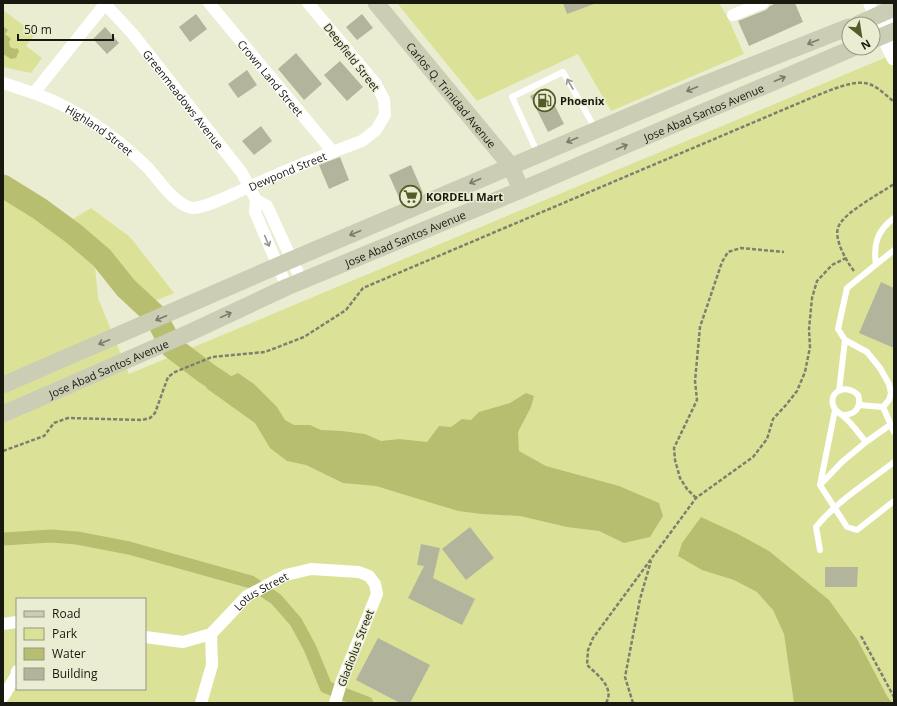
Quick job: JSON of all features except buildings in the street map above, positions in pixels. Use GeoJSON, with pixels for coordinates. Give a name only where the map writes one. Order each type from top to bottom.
{"type":"FeatureCollection","features":[{"type":"Feature","properties":{"kind":"main road","name":"Carlos Q. Trinidad Avenue"},"geometry":{"type":"LineString","coordinates":[[376,3],[511,166],[522,190]]}},
{"type":"Feature","properties":{"kind":"main road"},"geometry":{"type":"LineString","coordinates":[[875,16],[885,11]]}},
{"type":"Feature","properties":{"kind":"main road"},"geometry":{"type":"LineString","coordinates":[[3,385],[538,154],[695,88],[841,30]]}},
{"type":"Feature","properties":{"kind":"main road","name":"Jose Abad Santos Avenue"},"geometry":{"type":"LineString","coordinates":[[3,414],[191,332],[295,284],[522,190],[841,53]]}},
{"type":"Feature","properties":{"kind":"street"},"geometry":{"type":"LineString","coordinates":[[34,93],[104,3]]}},
{"type":"Feature","properties":{"kind":"street","name":"Greenmeadows Avenue"},"geometry":{"type":"LineString","coordinates":[[104,3],[136,39],[242,173],[256,200],[267,206],[285,263],[295,284]]}},
{"type":"Feature","properties":{"kind":"street","name":"Crown Land Street"},"geometry":{"type":"LineString","coordinates":[[209,3],[333,152]]}},
{"type":"Feature","properties":{"kind":"street","name":"Deepfield Street"},"geometry":{"type":"LineString","coordinates":[[308,3],[376,84],[384,100],[385,115]]}},
{"type":"Feature","properties":{"kind":"street"},"geometry":{"type":"LineString","coordinates":[[733,15],[762,3]]}},
{"type":"Feature","properties":{"kind":"street"},"geometry":{"type":"LineString","coordinates":[[885,11],[883,35],[894,58]]}},
{"type":"Feature","properties":{"kind":"street","name":"Highland Street"},"geometry":{"type":"LineString","coordinates":[[3,83],[34,93],[60,104],[107,132],[133,153],[180,202]]}},
{"type":"Feature","properties":{"kind":"street","name":"Dewpond Street"},"geometry":{"type":"LineString","coordinates":[[180,202],[193,208],[208,205],[333,152],[362,142],[376,130],[385,115]]}},
{"type":"Feature","properties":{"kind":"street","name":"Lotus Street"},"geometry":{"type":"LineString","coordinates":[[211,634],[247,596],[286,575],[312,569],[359,572],[369,576],[375,584],[377,594]]}},
{"type":"Feature","properties":{"kind":"street","name":"Gladiolus Street"},"geometry":{"type":"LineString","coordinates":[[335,703],[341,683],[377,594]]}},
{"type":"Feature","properties":{"kind":"street"},"geometry":{"type":"LineString","coordinates":[[3,624],[16,622]]}},
{"type":"Feature","properties":{"kind":"street"},"geometry":{"type":"LineString","coordinates":[[146,637],[183,642],[211,634],[212,665],[200,703]]}},
{"type":"Feature","properties":{"kind":"street"},"geometry":{"type":"LineString","coordinates":[[3,697],[16,676]]}},
{"type":"Feature","properties":{"kind":"lane"},"geometry":{"type":"LineString","coordinates":[[538,154],[512,98],[563,72],[596,130]]}},
{"type":"Feature","properties":{"kind":"lane"},"geometry":{"type":"LineString","coordinates":[[876,265],[874,252],[878,236],[894,218]]}},
{"type":"Feature","properties":{"kind":"lane"},"geometry":{"type":"LineString","coordinates":[[883,407],[889,400],[891,393],[880,368],[868,352],[845,340],[838,329],[847,288],[894,250]]}},
{"type":"Feature","properties":{"kind":"lane"},"geometry":{"type":"LineString","coordinates":[[845,340],[840,390],[833,398],[835,410],[820,485],[847,527],[857,530],[894,501]]}},
{"type":"Feature","properties":{"kind":"lane"},"geometry":{"type":"LineString","coordinates":[[840,390],[850,390],[858,395],[859,404],[857,410],[849,415],[843,415]]}},
{"type":"Feature","properties":{"kind":"lane"},"geometry":{"type":"LineString","coordinates":[[859,404],[883,407]]}},
{"type":"Feature","properties":{"kind":"lane"},"geometry":{"type":"LineString","coordinates":[[883,407],[894,432]]}},
{"type":"Feature","properties":{"kind":"lane"},"geometry":{"type":"LineString","coordinates":[[835,410],[843,415],[866,442]]}},
{"type":"Feature","properties":{"kind":"lane"},"geometry":{"type":"LineString","coordinates":[[820,485],[842,462],[890,425]]}},
{"type":"Feature","properties":{"kind":"lane"},"geometry":{"type":"LineString","coordinates":[[820,550],[816,527],[834,508],[894,462]]}},
{"type":"Feature","properties":{"kind":"path"},"geometry":{"type":"LineString","coordinates":[[3,451],[44,436],[54,423],[68,418],[142,420],[150,418],[155,413],[168,377],[175,372],[212,357],[265,352],[304,337],[346,310],[363,288],[848,84],[868,83],[894,102]]}},
{"type":"Feature","properties":{"kind":"path"},"geometry":{"type":"LineString","coordinates":[[860,278],[846,258],[840,244],[838,227],[846,216],[894,184]]}},
{"type":"Feature","properties":{"kind":"path"},"geometry":{"type":"LineString","coordinates":[[696,498],[687,489],[680,478],[674,460],[674,448],[697,400],[695,381],[700,327],[722,262],[728,252],[741,248],[784,252]]}},
{"type":"Feature","properties":{"kind":"path"},"geometry":{"type":"LineString","coordinates":[[606,703],[608,700],[608,688],[588,665],[588,650],[593,638],[696,498],[753,458],[767,439],[773,419],[797,391],[805,372],[810,347],[809,329],[812,298],[817,281],[832,265],[846,258]]}},
{"type":"Feature","properties":{"kind":"path"},"geometry":{"type":"LineString","coordinates":[[633,703],[625,677],[640,599],[652,559]]}},
{"type":"Feature","properties":{"kind":"path"},"geometry":{"type":"LineString","coordinates":[[861,636],[894,696]]}},
{"type":"Feature","properties":{"kind":"green space"},"geometry":{"type":"Polygon","coordinates":[[[397,3],[719,3],[728,18],[744,54],[611,111],[578,54],[477,101],[397,3]]]}},
{"type":"Feature","properties":{"kind":"green space"},"geometry":{"type":"Polygon","coordinates":[[[3,10],[35,34],[26,46],[42,58],[31,73],[3,67],[3,10]]]}},
{"type":"Feature","properties":{"kind":"green space"},"geometry":{"type":"Polygon","coordinates":[[[894,54],[894,703],[3,703],[3,198],[50,228],[95,267],[98,298],[129,374],[894,54]]]}},
{"type":"Feature","properties":{"kind":"green space"},"geometry":{"type":"Polygon","coordinates":[[[91,208],[130,237],[174,293],[150,303],[68,222],[91,208]]]}},
{"type":"Feature","properties":{"kind":"water"},"geometry":{"type":"Polygon","coordinates":[[[3,26],[8,30],[5,34],[11,39],[9,42],[10,47],[15,49],[17,48],[19,51],[16,58],[11,59],[3,54],[3,26]]]}},
{"type":"Feature","properties":{"kind":"water"},"geometry":{"type":"Polygon","coordinates":[[[238,373],[254,384],[277,407],[285,420],[294,425],[310,425],[321,430],[365,434],[381,441],[399,439],[427,442],[439,426],[451,427],[462,419],[471,420],[479,412],[510,403],[526,393],[534,396],[531,407],[518,432],[519,451],[546,466],[619,486],[659,503],[663,516],[650,537],[624,543],[599,531],[567,527],[520,516],[458,511],[376,486],[343,483],[306,465],[287,461],[270,448],[255,423],[206,388],[238,373]]]}},
{"type":"Feature","properties":{"kind":"water"},"geometry":{"type":"Polygon","coordinates":[[[701,517],[738,534],[769,551],[829,600],[857,639],[892,703],[794,703],[784,634],[773,610],[757,592],[734,580],[702,570],[678,556],[682,543],[701,517]]]}},
{"type":"Feature","properties":{"kind":"waterway"},"geometry":{"type":"LineString","coordinates":[[3,186],[40,209],[74,234],[102,258],[126,288],[155,315],[172,347],[206,373],[245,399]]}},
{"type":"Feature","properties":{"kind":"waterway"},"geometry":{"type":"LineString","coordinates":[[3,539],[51,536],[77,538],[129,548],[251,582],[276,599],[296,622],[310,648],[326,687],[367,703]]}},
{"type":"Feature","properties":{"kind":"place","name":"Phoenix"},"geometry":{"type":"Point","coordinates":[544,100]}},
{"type":"Feature","properties":{"kind":"place","name":"KORDELI Mart"},"geometry":{"type":"Point","coordinates":[410,196]}}]}
